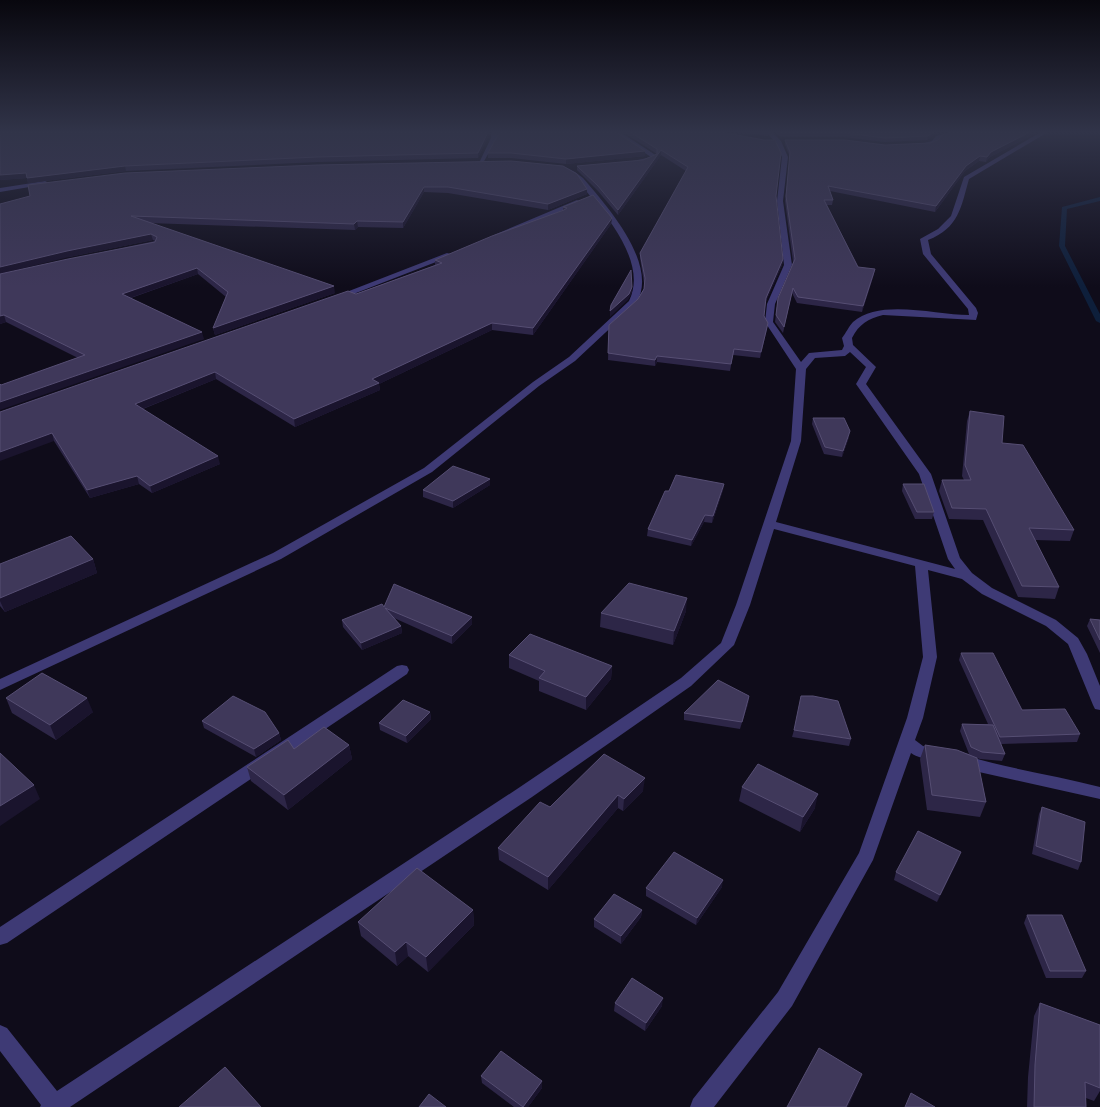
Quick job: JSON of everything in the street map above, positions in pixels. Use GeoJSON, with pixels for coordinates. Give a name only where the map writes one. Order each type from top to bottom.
{"type":"FeatureCollection","features":[{"type":"Feature","properties":{"kind":"street"},"geometry":{"type":"LineString","coordinates":[[0,190],[45,184]]}},
{"type":"Feature","properties":{"kind":"street"},"geometry":{"type":"LineString","coordinates":[[0,685],[277,556],[356,512],[428,470],[572,358],[633,302],[638,293],[635,265],[630,244],[623,231],[585,184]]}},
{"type":"Feature","properties":{"kind":"street"},"geometry":{"type":"LineString","coordinates":[[782,184],[780,201],[788,265],[770,304],[769,322],[801,369]]}},
{"type":"Feature","properties":{"kind":"street"},"geometry":{"type":"LineString","coordinates":[[965,184],[959,207],[944,229],[936,235],[924,239],[927,254],[972,308],[973,318],[900,313],[869,316],[856,324],[847,338],[849,346],[871,367],[861,384],[925,474],[954,559],[967,576],[987,591],[1051,623],[1073,641],[1100,705]]}},
{"type":"Feature","properties":{"kind":"street"},"geometry":{"type":"LineString","coordinates":[[487,240],[593,196]]}},
{"type":"Feature","properties":{"kind":"street"},"geometry":{"type":"LineString","coordinates":[[322,302],[417,269],[461,251]]}},
{"type":"Feature","properties":{"kind":"street"},"geometry":{"type":"LineString","coordinates":[[0,1035],[54,1106],[526,792],[686,682],[727,645],[743,605],[796,440],[801,369],[812,354],[845,353],[849,346]]}},
{"type":"Feature","properties":{"kind":"street"},"geometry":{"type":"LineString","coordinates":[[770,524],[967,576]]}},
{"type":"Feature","properties":{"kind":"street"},"geometry":{"type":"LineString","coordinates":[[701,1107],[785,999],[867,855],[915,718],[930,657],[921,564]]}},
{"type":"Feature","properties":{"kind":"street"},"geometry":{"type":"LineString","coordinates":[[0,937],[402,670]]}},
{"type":"Feature","properties":{"kind":"street"},"geometry":{"type":"LineString","coordinates":[[906,741],[919,751],[956,757],[976,766],[1057,782],[1100,793]]}},
{"type":"Feature","properties":{"kind":"building"},"geometry":{"type":"Polygon","coordinates":[[[583,184],[587,189],[548,204],[448,187],[424,187],[403,222],[357,221],[354,224],[131,216],[334,286],[213,328],[228,292],[197,268],[122,294],[202,332],[0,402],[0,384],[85,355],[4,315],[0,316],[0,274],[155,242],[157,237],[151,234],[0,267],[0,204],[30,196],[28,185],[583,184]]]}},
{"type":"Feature","properties":{"kind":"building"},"geometry":{"type":"Polygon","coordinates":[[[596,184],[637,184],[618,210],[596,184]]]}},
{"type":"Feature","properties":{"kind":"building"},"geometry":{"type":"Polygon","coordinates":[[[679,184],[777,184],[776,196],[783,259],[766,298],[764,316],[768,323],[761,352],[734,349],[731,364],[657,356],[655,360],[608,353],[609,325],[638,299],[644,289],[645,278],[640,253],[679,184]]]}},
{"type":"Feature","properties":{"kind":"building"},"geometry":{"type":"Polygon","coordinates":[[[787,184],[953,184],[936,206],[828,186],[833,200],[824,200],[858,267],[875,269],[863,306],[798,297],[793,288],[784,327],[776,315],[778,298],[795,259],[786,196],[787,184]]]}},
{"type":"Feature","properties":{"kind":"building"},"geometry":{"type":"Polygon","coordinates":[[[593,195],[612,218],[533,328],[492,323],[372,379],[379,383],[294,419],[215,372],[135,404],[218,456],[150,486],[137,476],[87,490],[52,433],[0,452],[0,412],[348,291],[356,294],[442,263],[435,260],[492,236],[564,210],[567,208],[563,207],[593,195]]]}},
{"type":"Feature","properties":{"kind":"building"},"geometry":{"type":"Polygon","coordinates":[[[631,270],[632,287],[629,294],[610,311],[611,305],[631,270]]]}},
{"type":"Feature","properties":{"kind":"building"},"geometry":{"type":"Polygon","coordinates":[[[970,411],[1004,416],[1002,443],[1023,445],[1074,530],[1029,528],[1059,587],[1022,586],[986,509],[952,508],[942,480],[971,480],[965,465],[970,411]]]}},
{"type":"Feature","properties":{"kind":"building"},"geometry":{"type":"Polygon","coordinates":[[[813,418],[844,418],[850,431],[843,451],[825,447],[813,418]]]}},
{"type":"Feature","properties":{"kind":"building"},"geometry":{"type":"Polygon","coordinates":[[[453,466],[490,479],[453,501],[423,490],[453,466]]]}},
{"type":"Feature","properties":{"kind":"building"},"geometry":{"type":"Polygon","coordinates":[[[676,475],[724,484],[713,516],[705,515],[692,540],[648,529],[665,491],[669,491],[676,475]]]}},
{"type":"Feature","properties":{"kind":"building"},"geometry":{"type":"Polygon","coordinates":[[[903,484],[924,484],[934,512],[917,512],[903,484]]]}},
{"type":"Feature","properties":{"kind":"building"},"geometry":{"type":"Polygon","coordinates":[[[71,536],[93,559],[0,598],[0,564],[71,536]]]}},
{"type":"Feature","properties":{"kind":"building"},"geometry":{"type":"Polygon","coordinates":[[[629,583],[687,598],[674,631],[601,613],[629,583]]]}},
{"type":"Feature","properties":{"kind":"building"},"geometry":{"type":"Polygon","coordinates":[[[394,584],[472,617],[452,636],[385,608],[401,626],[361,643],[342,620],[382,604],[384,607],[394,584]]]}},
{"type":"Feature","properties":{"kind":"building"},"geometry":{"type":"Polygon","coordinates":[[[1090,619],[1100,620],[1100,640],[1090,619]]]}},
{"type":"Feature","properties":{"kind":"building"},"geometry":{"type":"Polygon","coordinates":[[[530,634],[612,666],[586,697],[539,678],[545,671],[509,655],[530,634]]]}},
{"type":"Feature","properties":{"kind":"building"},"geometry":{"type":"Polygon","coordinates":[[[961,653],[993,653],[1022,710],[1065,709],[1080,734],[1000,737],[961,653]]]}},
{"type":"Feature","properties":{"kind":"building"},"geometry":{"type":"Polygon","coordinates":[[[42,673],[87,698],[50,725],[6,698],[42,673]]]}},
{"type":"Feature","properties":{"kind":"building"},"geometry":{"type":"Polygon","coordinates":[[[718,680],[749,696],[742,722],[684,713],[718,680]]]}},
{"type":"Feature","properties":{"kind":"building"},"geometry":{"type":"Polygon","coordinates":[[[233,696],[265,712],[279,733],[254,749],[202,721],[233,696]]]}},
{"type":"Feature","properties":{"kind":"building"},"geometry":{"type":"Polygon","coordinates":[[[801,696],[813,696],[838,701],[851,739],[794,730],[801,696]]]}},
{"type":"Feature","properties":{"kind":"building"},"geometry":{"type":"Polygon","coordinates":[[[403,700],[430,712],[406,736],[379,723],[403,700]]]}},
{"type":"Feature","properties":{"kind":"building"},"geometry":{"type":"Polygon","coordinates":[[[962,724],[993,725],[1005,754],[982,752],[971,747],[962,724]]]}},
{"type":"Feature","properties":{"kind":"building"},"geometry":{"type":"Polygon","coordinates":[[[324,727],[349,745],[284,795],[247,767],[288,740],[294,749],[324,727]]]}},
{"type":"Feature","properties":{"kind":"building"},"geometry":{"type":"Polygon","coordinates":[[[925,745],[957,750],[977,758],[986,802],[932,795],[925,745]]]}},
{"type":"Feature","properties":{"kind":"building"},"geometry":{"type":"Polygon","coordinates":[[[0,753],[34,785],[0,806],[0,753]]]}},
{"type":"Feature","properties":{"kind":"building"},"geometry":{"type":"Polygon","coordinates":[[[604,754],[645,778],[624,799],[618,795],[548,877],[498,848],[540,802],[550,807],[604,754]]]}},
{"type":"Feature","properties":{"kind":"building"},"geometry":{"type":"Polygon","coordinates":[[[758,764],[818,794],[803,817],[742,787],[758,764]]]}},
{"type":"Feature","properties":{"kind":"building"},"geometry":{"type":"Polygon","coordinates":[[[1042,807],[1085,822],[1081,862],[1036,846],[1042,807]]]}},
{"type":"Feature","properties":{"kind":"building"},"geometry":{"type":"Polygon","coordinates":[[[918,831],[961,852],[940,895],[896,872],[918,831]]]}},
{"type":"Feature","properties":{"kind":"building"},"geometry":{"type":"Polygon","coordinates":[[[674,852],[723,880],[697,918],[646,888],[674,852]]]}},
{"type":"Feature","properties":{"kind":"building"},"geometry":{"type":"Polygon","coordinates":[[[417,868],[473,910],[426,957],[406,942],[395,952],[358,922],[417,868]]]}},
{"type":"Feature","properties":{"kind":"building"},"geometry":{"type":"Polygon","coordinates":[[[614,894],[642,910],[621,936],[594,919],[614,894]]]}},
{"type":"Feature","properties":{"kind":"building"},"geometry":{"type":"Polygon","coordinates":[[[1027,915],[1062,915],[1086,971],[1050,971],[1027,915]]]}},
{"type":"Feature","properties":{"kind":"building"},"geometry":{"type":"Polygon","coordinates":[[[632,978],[663,998],[646,1023],[615,1003],[632,978]]]}},
{"type":"Feature","properties":{"kind":"building"},"geometry":{"type":"Polygon","coordinates":[[[1040,1003],[1100,1025],[1100,1088],[1085,1082],[1086,1107],[1034,1107],[1040,1003]]]}},
{"type":"Feature","properties":{"kind":"building"},"geometry":{"type":"Polygon","coordinates":[[[819,1048],[862,1074],[846,1107],[787,1107],[819,1048]]]}},
{"type":"Feature","properties":{"kind":"building"},"geometry":{"type":"Polygon","coordinates":[[[501,1051],[542,1081],[523,1107],[481,1076],[501,1051]]]}},
{"type":"Feature","properties":{"kind":"building"},"geometry":{"type":"Polygon","coordinates":[[[225,1067],[261,1107],[179,1107],[225,1067]]]}},
{"type":"Feature","properties":{"kind":"building"},"geometry":{"type":"Polygon","coordinates":[[[911,1093],[935,1107],[905,1107],[911,1093]]]}},
{"type":"Feature","properties":{"kind":"building"},"geometry":{"type":"Polygon","coordinates":[[[429,1094],[446,1107],[419,1107],[429,1094]]]}},
{"type":"Feature","properties":{"kind":"waterway"},"geometry":{"type":"LineString","coordinates":[[1100,199],[1064,208],[1062,246],[1100,321]]}}]}
